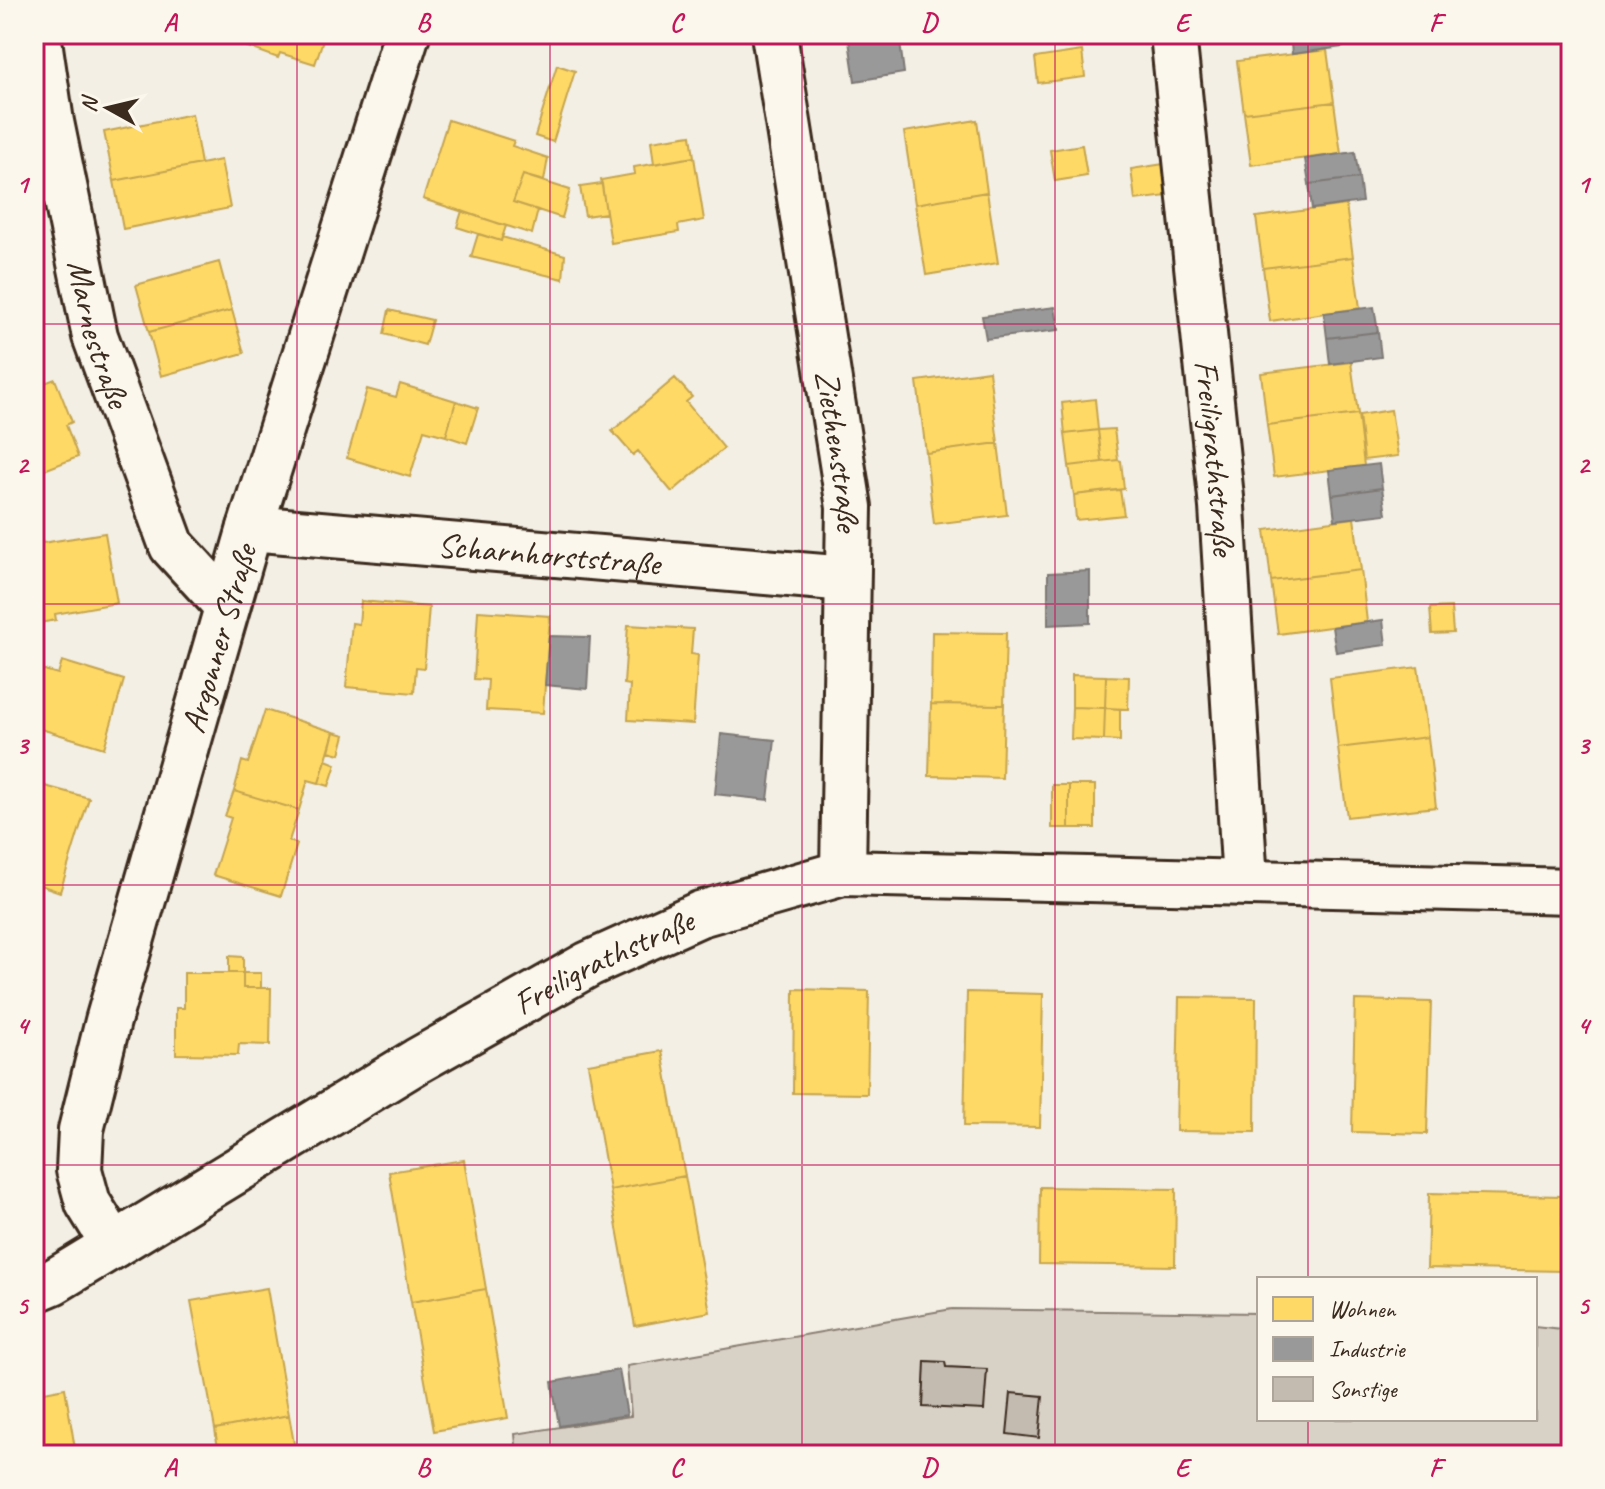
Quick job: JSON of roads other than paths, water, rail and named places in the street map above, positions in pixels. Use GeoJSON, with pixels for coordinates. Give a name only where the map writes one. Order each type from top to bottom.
{"type":"FeatureCollection","features":[{"type":"Feature","properties":{"kind":"street","name":"Marnestraße"},"geometry":{"type":"LineString","coordinates":[[38,34],[51,122],[95,336],[172,546],[227,606]]}},
{"type":"Feature","properties":{"kind":"street","name":"Argonner Straße"},"geometry":{"type":"LineString","coordinates":[[114,1245],[88,1203],[79,1170],[81,1130],[108,1021],[250,528],[407,34]]}},
{"type":"Feature","properties":{"kind":"street","name":"Ziethenstraße"},"geometry":{"type":"LineString","coordinates":[[774,34],[849,507],[843,873]]}},
{"type":"Feature","properties":{"kind":"street","name":"Freiligrathstraße"},"geometry":{"type":"LineString","coordinates":[[1173,34],[1222,507],[1245,882]]}},
{"type":"Feature","properties":{"kind":"street","name":"Scharnhorststraße"},"geometry":{"type":"LineString","coordinates":[[250,528],[847,579]]}},
{"type":"Feature","properties":{"kind":"street","name":"Freiligrathstraße"},"geometry":{"type":"LineString","coordinates":[[34,1290],[53,1282],[417,1061],[589,964],[700,914],[843,873],[1571,891]]}}]}
